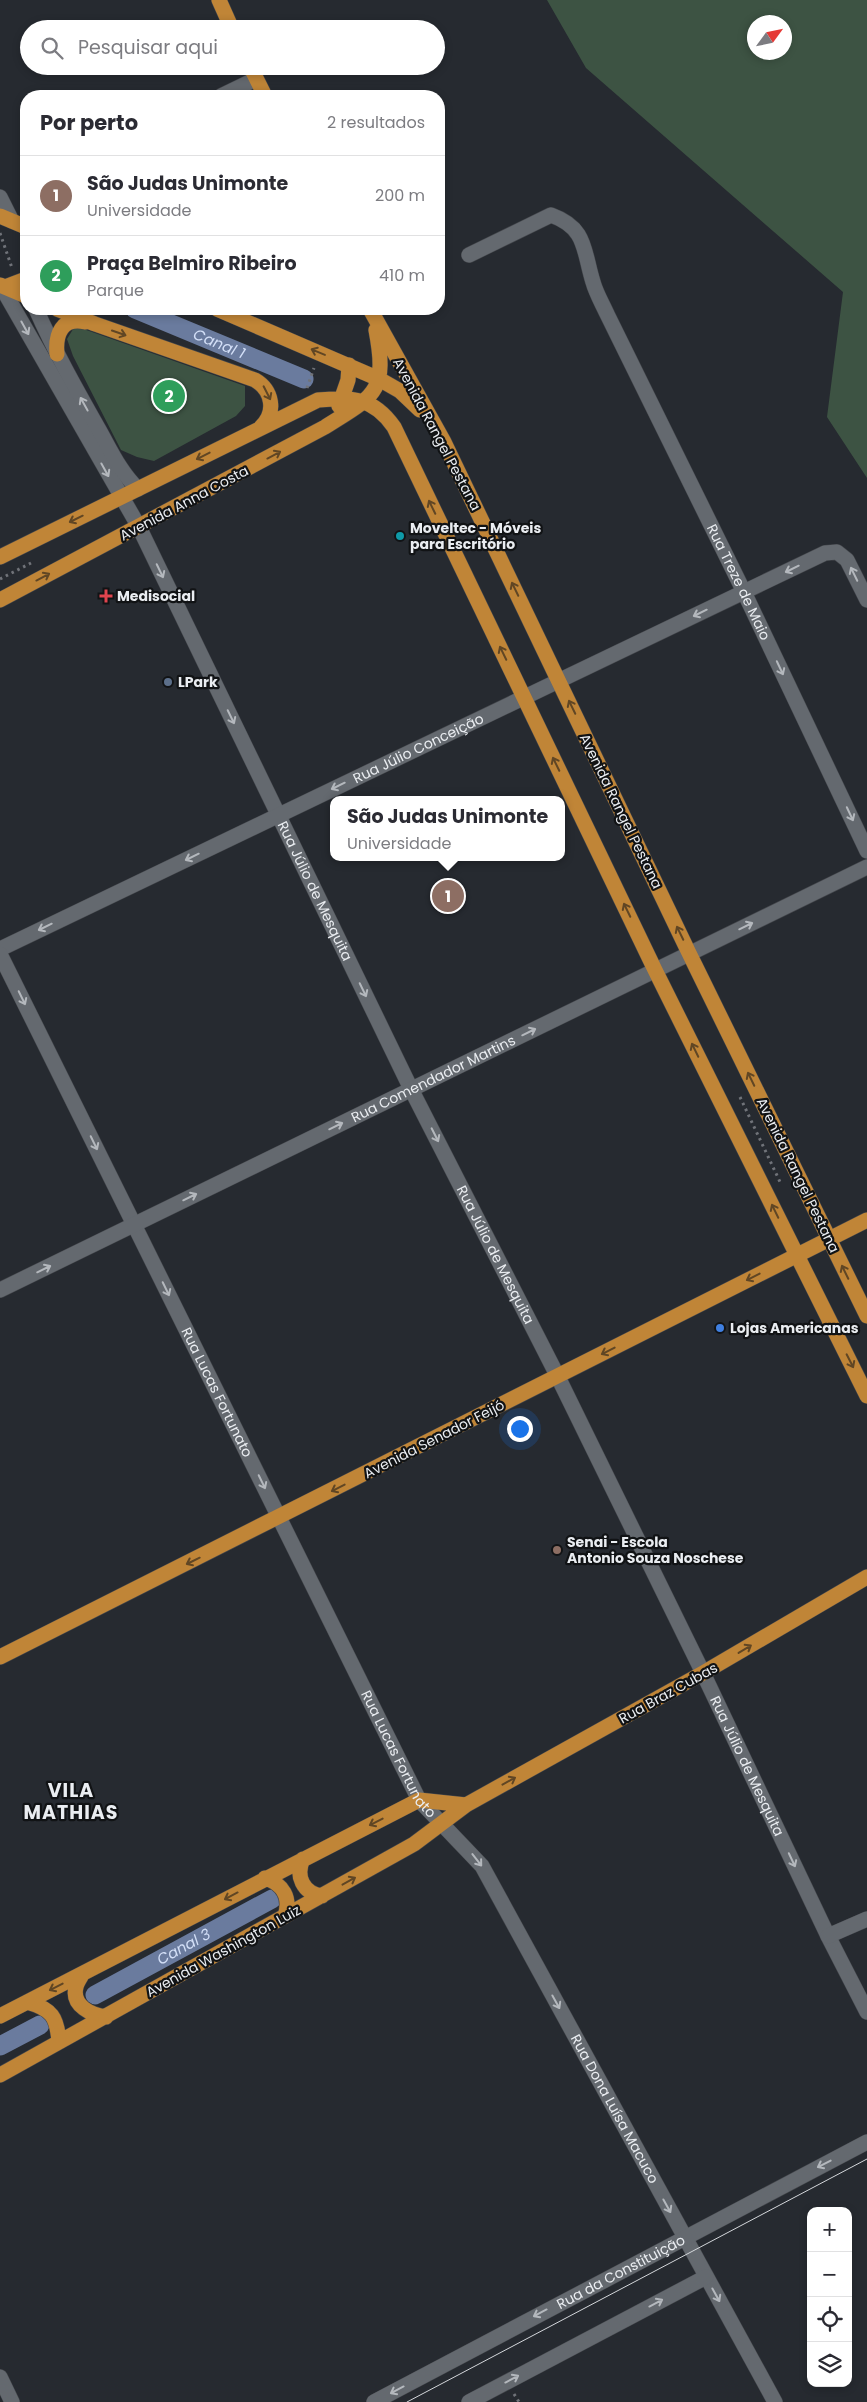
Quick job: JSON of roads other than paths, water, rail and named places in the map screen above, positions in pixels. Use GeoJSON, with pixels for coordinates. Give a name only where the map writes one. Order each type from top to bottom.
{"type":"FeatureCollection","features":[{"type":"Feature","properties":{"kind":"main road"},"geometry":{"type":"LineString","coordinates":[[219,0],[228,20]]}},
{"type":"Feature","properties":{"kind":"main road"},"geometry":{"type":"LineString","coordinates":[[254,75],[262,90]]}},
{"type":"Feature","properties":{"kind":"main road"},"geometry":{"type":"LineString","coordinates":[[6,218],[20,224]]}},
{"type":"Feature","properties":{"kind":"main road"},"geometry":{"type":"LineString","coordinates":[[2,286],[20,281]]}},
{"type":"Feature","properties":{"kind":"main road"},"geometry":{"type":"LineString","coordinates":[[2,286],[20,294]]}},
{"type":"Feature","properties":{"kind":"main road"},"geometry":{"type":"LineString","coordinates":[[72,315],[260,383],[268,393],[271,406],[268,418],[260,428]]}},
{"type":"Feature","properties":{"kind":"main road"},"geometry":{"type":"LineString","coordinates":[[231,315],[379,379],[414,402],[436,428]]}},
{"type":"Feature","properties":{"kind":"main road"},"geometry":{"type":"LineString","coordinates":[[365,402],[375,390],[379,379],[381,353],[373,315]]}},
{"type":"Feature","properties":{"kind":"main road","name":"Avenida Rangel Pestana"},"geometry":{"type":"LineString","coordinates":[[374,315],[436,428],[689,953],[867,1316]]}},
{"type":"Feature","properties":{"kind":"main road"},"geometry":{"type":"LineString","coordinates":[[57,354],[58,333],[66,323],[72,321],[95,324]]}},
{"type":"Feature","properties":{"kind":"main road"},"geometry":{"type":"LineString","coordinates":[[325,427],[334,416],[343,398],[349,365]]}},
{"type":"Feature","properties":{"kind":"main road"},"geometry":{"type":"LineString","coordinates":[[0,557],[318,400],[343,398],[365,402],[384,412],[394,427],[655,970],[867,1396]]}},
{"type":"Feature","properties":{"kind":"main road","name":"Avenida Anna Costa"},"geometry":{"type":"LineString","coordinates":[[0,600],[325,427],[365,402]]}},
{"type":"Feature","properties":{"kind":"main road","name":"Avenida Senador Feijó"},"geometry":{"type":"LineString","coordinates":[[0,1657],[867,1220]]}},
{"type":"Feature","properties":{"kind":"main road","name":"Rua Braz Cubas"},"geometry":{"type":"LineString","coordinates":[[444,1824],[466,1805],[703,1673],[867,1577]]}},
{"type":"Feature","properties":{"kind":"main road"},"geometry":{"type":"LineString","coordinates":[[0,2016],[419,1800],[466,1805]]}},
{"type":"Feature","properties":{"kind":"main road","name":"Avenida Washington Luiz"},"geometry":{"type":"LineString","coordinates":[[0,2075],[414,1844],[444,1824]]}},
{"type":"Feature","properties":{"kind":"main road"},"geometry":{"type":"LineString","coordinates":[[303,1859],[300,1872],[302,1884],[311,1892],[322,1896]]}},
{"type":"Feature","properties":{"kind":"main road"},"geometry":{"type":"LineString","coordinates":[[265,1878],[277,1884],[284,1892],[288,1904],[285,1916]]}},
{"type":"Feature","properties":{"kind":"main road"},"geometry":{"type":"LineString","coordinates":[[83,1973],[75,1987],[76,1997],[82,2007],[91,2015],[106,2016]]}},
{"type":"Feature","properties":{"kind":"main road"},"geometry":{"type":"LineString","coordinates":[[27,2002],[42,2006],[52,2014],[58,2026],[59,2042]]}},
{"type":"Feature","properties":{"kind":"street"},"geometry":{"type":"LineString","coordinates":[[229,90],[249,75]]}},
{"type":"Feature","properties":{"kind":"street"},"geometry":{"type":"LineString","coordinates":[[0,197],[6,218]]}},
{"type":"Feature","properties":{"kind":"street","name":"Rua Treze de Maio"},"geometry":{"type":"LineString","coordinates":[[469,255],[551,215],[568,221],[581,235],[593,284],[744,592],[867,852]]}},
{"type":"Feature","properties":{"kind":"street","name":"Rua Júlio de Mesquita"},"geometry":{"type":"LineString","coordinates":[[2,286],[138,528],[411,1089],[558,1376],[703,1673],[828,1936],[867,2012]]}},
{"type":"Feature","properties":{"kind":"street"},"geometry":{"type":"LineString","coordinates":[[39,315],[57,354],[124,474],[138,489]]}},
{"type":"Feature","properties":{"kind":"street","name":"Rua Júlio Conceição"},"geometry":{"type":"LineString","coordinates":[[0,949],[825,553],[837,552],[847,560],[867,600]]}},
{"type":"Feature","properties":{"kind":"street","name":"Rua Comendador Martins"},"geometry":{"type":"LineString","coordinates":[[0,1290],[867,866]]}},
{"type":"Feature","properties":{"kind":"street","name":"Rua Lucas Fortunato"},"geometry":{"type":"LineString","coordinates":[[0,954],[419,1800],[444,1824]]}},
{"type":"Feature","properties":{"kind":"street","name":"Rua Dona Luísa Macuco"},"geometry":{"type":"LineString","coordinates":[[444,1824],[482,1866],[495,1888],[775,2402]]}},
{"type":"Feature","properties":{"kind":"street"},"geometry":{"type":"LineString","coordinates":[[828,1936],[867,1919]]}},
{"type":"Feature","properties":{"kind":"street","name":"Rua da Constituição"},"geometry":{"type":"LineString","coordinates":[[374,2402],[684,2236],[867,2142]]}},
{"type":"Feature","properties":{"kind":"street"},"geometry":{"type":"LineString","coordinates":[[469,2402],[706,2277]]}},
{"type":"Feature","properties":{"kind":"street"},"geometry":{"type":"LineString","coordinates":[[0,2377],[12,2402]]}},
{"type":"Feature","properties":{"kind":"waterway","name":"Canal 1"},"geometry":{"type":"LineString","coordinates":[[149,315],[304,379]]}},
{"type":"Feature","properties":{"kind":"waterway","name":"Canal 3"},"geometry":{"type":"LineString","coordinates":[[95,1995],[272,1899]]}},
{"type":"Feature","properties":{"kind":"waterway","name":"Canal 3"},"geometry":{"type":"LineString","coordinates":[[0,2046],[40,2025]]}},
{"type":"Feature","properties":{"kind":"tram line"},"geometry":{"type":"LineString","coordinates":[[407,2402],[867,2159]]}},
{"type":"Feature","properties":{"kind":"place","name":"Praça Belmiro Ribeiro"},"geometry":{"type":"Point","coordinates":[169,396]}},
{"type":"Feature","properties":{"kind":"place","name":"Moveltec - Móveis para Escritório"},"geometry":{"type":"Point","coordinates":[400,536]}},
{"type":"Feature","properties":{"kind":"place","name":"Medisocial"},"geometry":{"type":"Point","coordinates":[106,596]}},
{"type":"Feature","properties":{"kind":"place","name":"LPark"},"geometry":{"type":"Point","coordinates":[168,682]}},
{"type":"Feature","properties":{"kind":"place","name":"São Judas Unimonte"},"geometry":{"type":"Point","coordinates":[448,896]}},
{"type":"Feature","properties":{"kind":"place","name":"Lojas Americanas"},"geometry":{"type":"Point","coordinates":[720,1328]}},
{"type":"Feature","properties":{"kind":"place","name":"Senai - Escola Antonio Souza Noschese"},"geometry":{"type":"Point","coordinates":[557,1550]}},
{"type":"Feature","properties":{"kind":"district","name":"VILA MATHIAS"},"geometry":{"type":"Point","coordinates":[71,1801]}}]}
